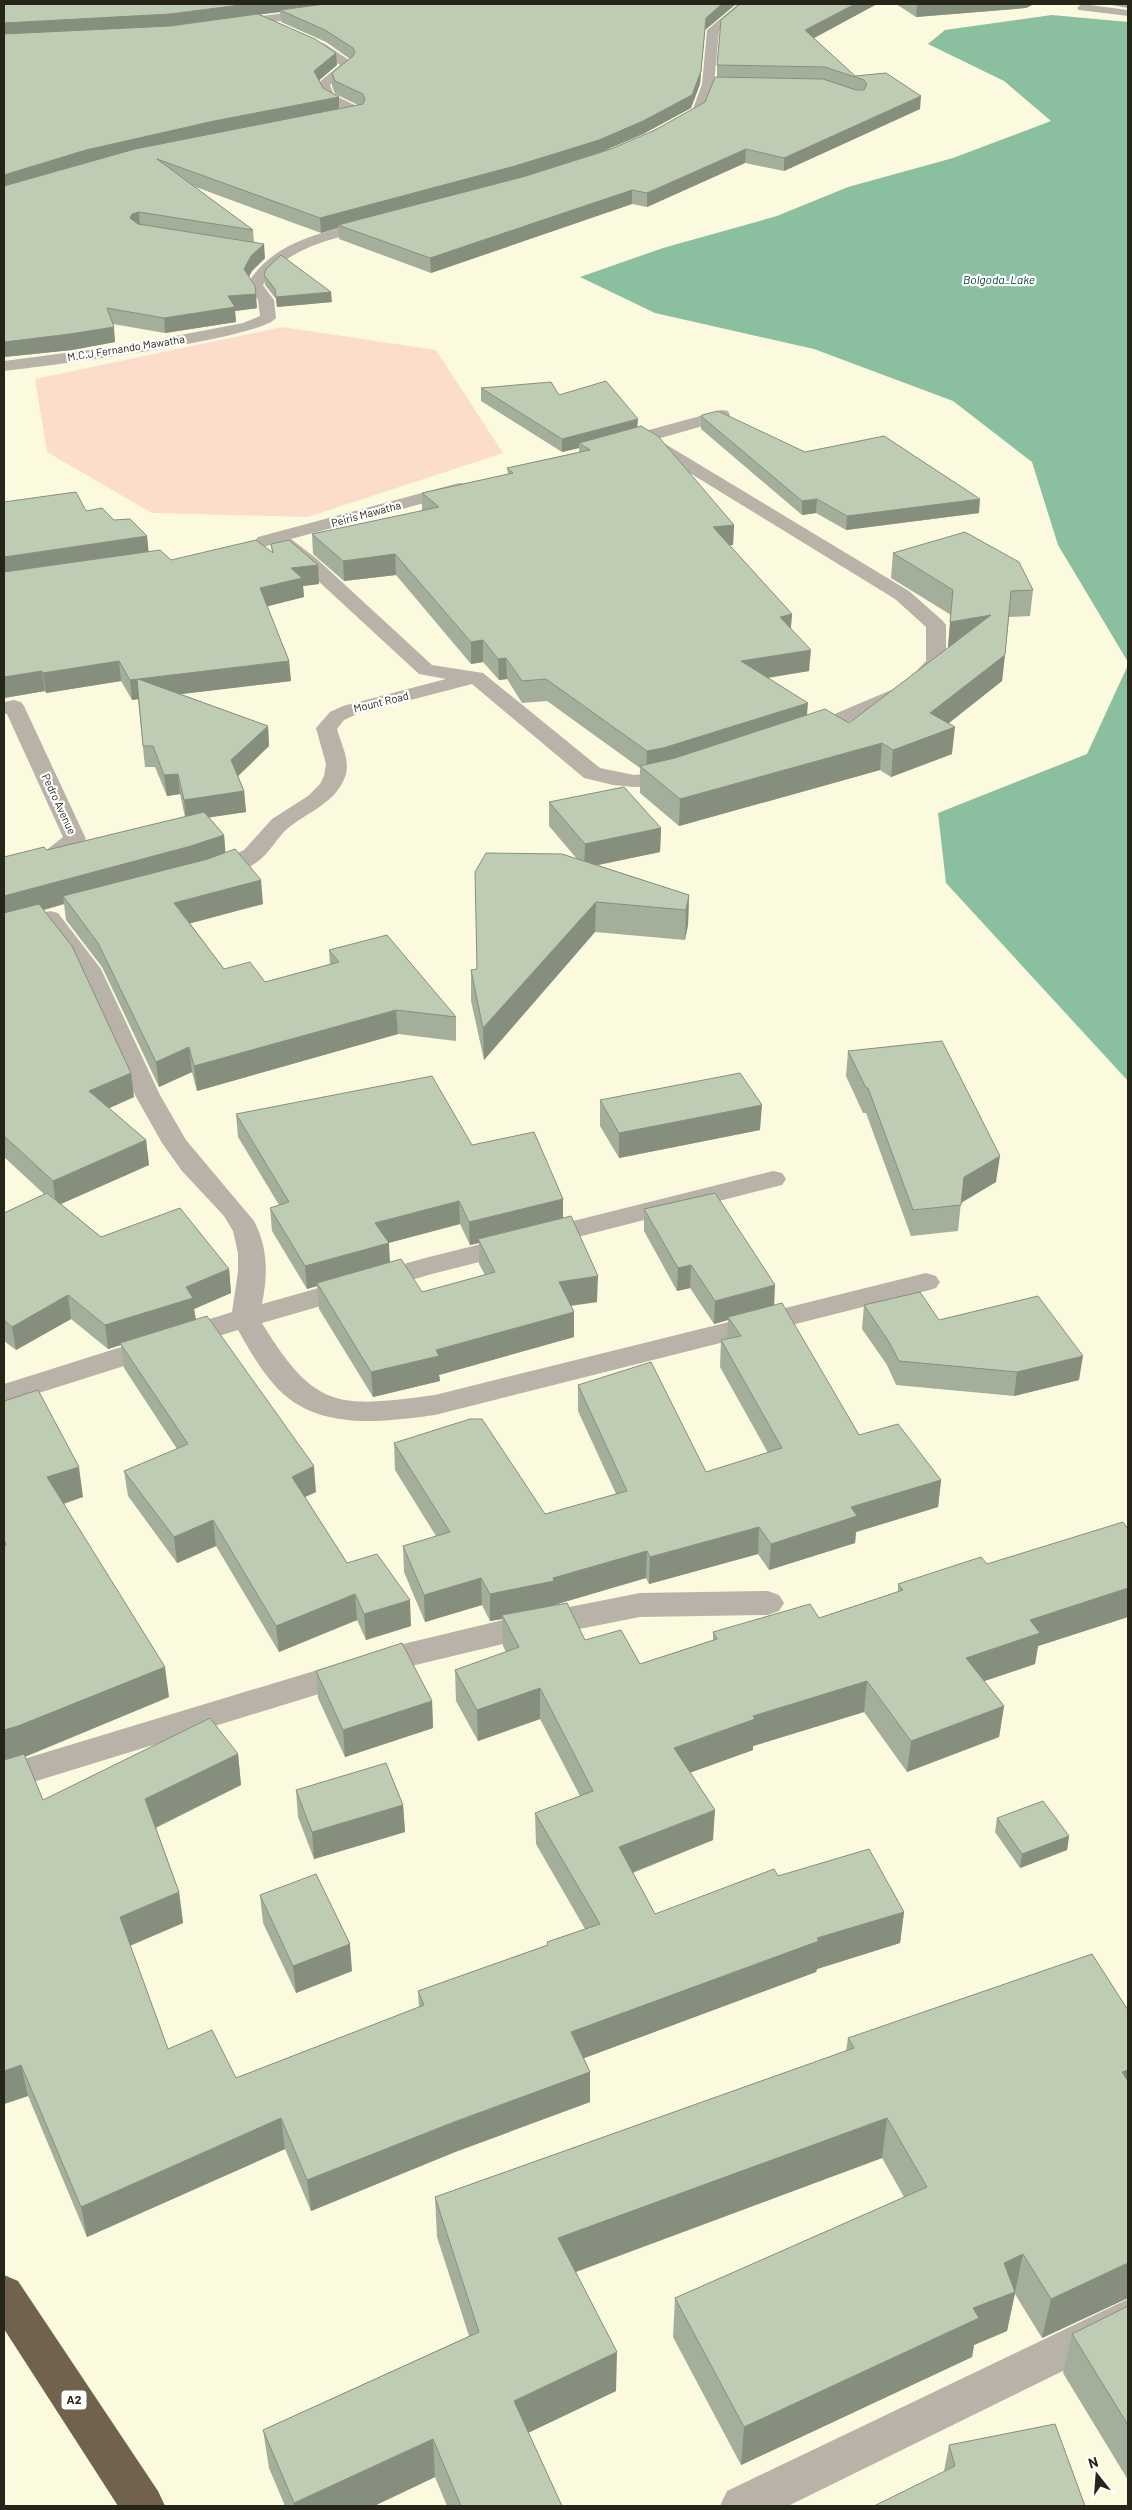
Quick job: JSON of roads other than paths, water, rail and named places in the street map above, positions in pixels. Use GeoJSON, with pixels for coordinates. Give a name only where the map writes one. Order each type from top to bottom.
{"type":"FeatureCollection","features":[{"type":"Feature","properties":{"kind":"highway","name":"A2"},"geometry":{"type":"LineString","coordinates":[[4,2294],[143,2506]]}},
{"type":"Feature","properties":{"kind":"street"},"geometry":{"type":"LineString","coordinates":[[216,26],[377,4]]}},
{"type":"Feature","properties":{"kind":"street"},"geometry":{"type":"LineString","coordinates":[[658,135],[699,111],[713,84],[713,30],[745,4]]}},
{"type":"Feature","properties":{"kind":"street"},"geometry":{"type":"LineString","coordinates":[[1089,4],[1083,8],[1128,13]]}},
{"type":"Feature","properties":{"kind":"street"},"geometry":{"type":"LineString","coordinates":[[261,20],[321,48],[348,66],[323,84],[329,97],[358,112],[320,120]]}},
{"type":"Feature","properties":{"kind":"street"},"geometry":{"type":"LineString","coordinates":[[263,252],[281,255],[340,232],[388,220]]}},
{"type":"Feature","properties":{"kind":"street","name":"M.C.J Fernando Mawatha"},"geometry":{"type":"LineString","coordinates":[[4,366],[134,348],[247,327],[268,318],[266,300],[256,285],[258,276],[281,255]]}},
{"type":"Feature","properties":{"kind":"street"},"geometry":{"type":"LineString","coordinates":[[614,445],[722,415]]}},
{"type":"Feature","properties":{"kind":"street"},"geometry":{"type":"LineString","coordinates":[[643,437],[902,595],[936,625],[936,662],[910,689],[818,729],[790,738]]}},
{"type":"Feature","properties":{"kind":"street","name":"Peiris Mawatha"},"geometry":{"type":"LineString","coordinates":[[251,544],[480,482]]}},
{"type":"Feature","properties":{"kind":"street"},"geometry":{"type":"LineString","coordinates":[[278,538],[310,563],[426,670],[476,677],[592,773],[611,780],[637,782],[666,778],[694,769]]}},
{"type":"Feature","properties":{"kind":"street","name":"Mount Road"},"geometry":{"type":"LineString","coordinates":[[193,879],[233,865],[254,854],[272,830],[311,805],[330,787],[336,775],[336,759],[326,728],[337,716],[370,704],[476,677]]}},
{"type":"Feature","properties":{"kind":"street","name":"Pedro Avenue"},"geometry":{"type":"LineString","coordinates":[[4,708],[14,706],[75,839],[47,861],[4,872]]}},
{"type":"Feature","properties":{"kind":"street"},"geometry":{"type":"LineString","coordinates":[[50,917],[89,968],[161,1118],[189,1163],[213,1191],[228,1204],[241,1221],[250,1242],[253,1285],[245,1318],[272,1364],[291,1386],[313,1402],[347,1412],[386,1412],[435,1405],[926,1282]]}},
{"type":"Feature","properties":{"kind":"street"},"geometry":{"type":"LineString","coordinates":[[4,1394],[245,1318],[425,1267],[773,1178]]}},
{"type":"Feature","properties":{"kind":"street"},"geometry":{"type":"LineString","coordinates":[[4,1778],[403,1656],[503,1632],[640,1606],[768,1603]]}},
{"type":"Feature","properties":{"kind":"street"},"geometry":{"type":"LineString","coordinates":[[742,2506],[1128,2318]]}},
{"type":"Feature","properties":{"kind":"water","name":"Bolgoda_Lake"},"geometry":{"type":"Polygon","coordinates":[[[1052,15],[1128,22],[1128,662],[1058,545],[1032,462],[953,401],[814,349],[655,313],[580,277],[663,248],[777,216],[848,187],[953,158],[1051,121],[1004,81],[928,44],[945,30],[1052,15]]]}},
{"type":"Feature","properties":{"kind":"water"},"geometry":{"type":"Polygon","coordinates":[[[1128,665],[1128,1081],[946,883],[938,813],[1087,754],[1128,665]]]}}]}
